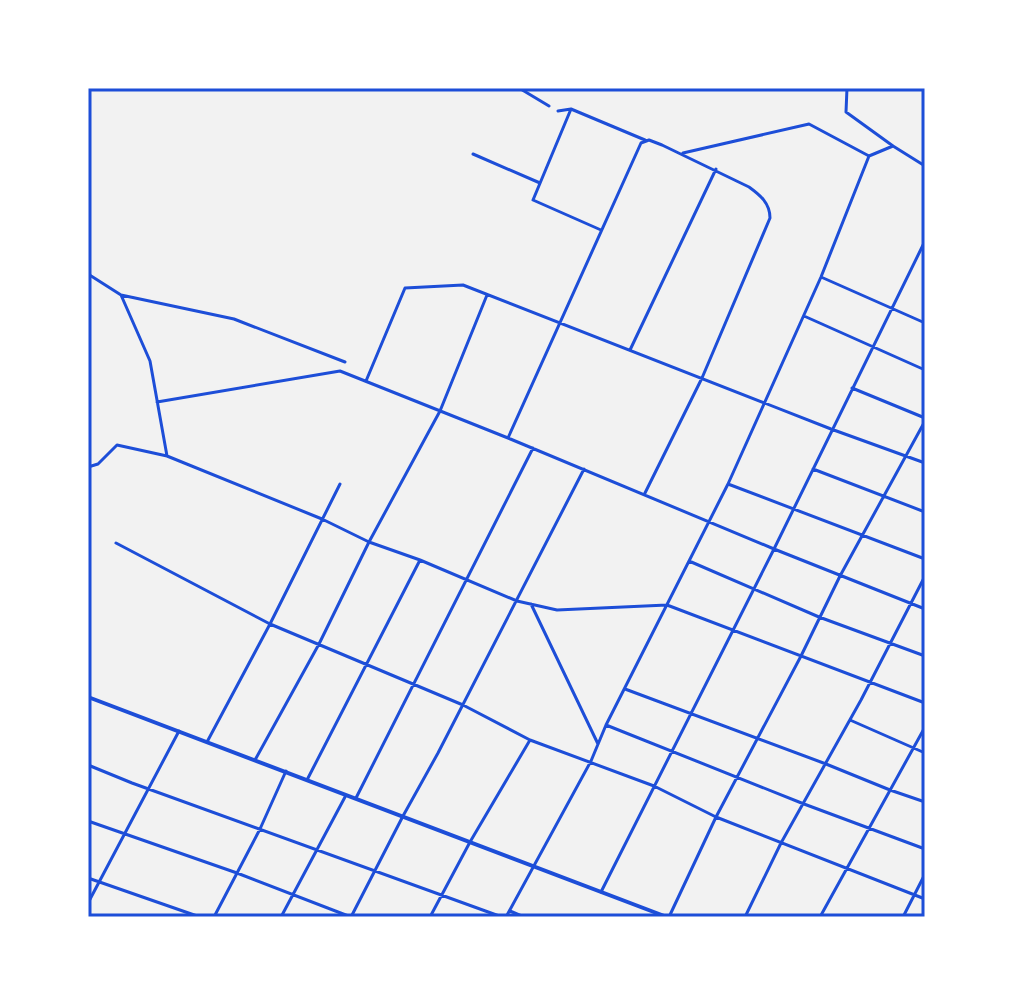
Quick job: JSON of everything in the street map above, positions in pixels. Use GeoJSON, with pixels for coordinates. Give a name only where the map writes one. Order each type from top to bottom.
{"type":"FeatureCollection","features":[{"type":"Feature","properties":{"kind":"street"},"geometry":{"type":"LineString","coordinates":[[519,88],[549,106]]}},
{"type":"Feature","properties":{"kind":"street"},"geometry":{"type":"LineString","coordinates":[[847,88],[846,112],[925,166]]}},
{"type":"Feature","properties":{"kind":"street"},"geometry":{"type":"LineString","coordinates":[[571,109],[533,200],[601,230]]}},
{"type":"Feature","properties":{"kind":"street"},"geometry":{"type":"LineString","coordinates":[[558,111],[571,109],[716,169],[761,196],[770,212],[702,378],[644,494]]}},
{"type":"Feature","properties":{"kind":"street"},"geometry":{"type":"LineString","coordinates":[[681,154],[809,124],[869,156]]}},
{"type":"Feature","properties":{"kind":"street"},"geometry":{"type":"LineString","coordinates":[[508,438],[645,140]]}},
{"type":"Feature","properties":{"kind":"street"},"geometry":{"type":"LineString","coordinates":[[88,765],[504,917],[535,867],[591,761],[606,725],[728,484],[821,277],[869,156],[893,146]]}},
{"type":"Feature","properties":{"kind":"street"},"geometry":{"type":"LineString","coordinates":[[473,154],[540,183]]}},
{"type":"Feature","properties":{"kind":"street"},"geometry":{"type":"LineString","coordinates":[[630,350],[716,169]]}},
{"type":"Feature","properties":{"kind":"street"},"geometry":{"type":"LineString","coordinates":[[601,892],[925,241]]}},
{"type":"Feature","properties":{"kind":"street"},"geometry":{"type":"LineString","coordinates":[[88,274],[121,295],[234,319],[345,362]]}},
{"type":"Feature","properties":{"kind":"street"},"geometry":{"type":"LineString","coordinates":[[821,277],[925,323]]}},
{"type":"Feature","properties":{"kind":"street"},"geometry":{"type":"LineString","coordinates":[[366,381],[405,288],[463,285],[925,463]]}},
{"type":"Feature","properties":{"kind":"street"},"geometry":{"type":"LineString","coordinates":[[255,760],[440,411],[487,294]]}},
{"type":"Feature","properties":{"kind":"street"},"geometry":{"type":"LineString","coordinates":[[121,295],[150,361],[167,456]]}},
{"type":"Feature","properties":{"kind":"street"},"geometry":{"type":"LineString","coordinates":[[804,316],[925,370]]}},
{"type":"Feature","properties":{"kind":"street"},"geometry":{"type":"LineString","coordinates":[[157,402],[340,371],[925,609]]}},
{"type":"Feature","properties":{"kind":"street"},"geometry":{"type":"LineString","coordinates":[[88,697],[668,917],[861,534],[925,419],[852,388]]}},
{"type":"Feature","properties":{"kind":"street"},"geometry":{"type":"LineString","coordinates":[[88,467],[98,464],[117,445],[167,456],[517,601],[557,610],[667,605],[925,703]]}},
{"type":"Feature","properties":{"kind":"street"},"geometry":{"type":"LineString","coordinates":[[356,798],[533,448]]}},
{"type":"Feature","properties":{"kind":"street"},"geometry":{"type":"LineString","coordinates":[[813,468],[925,512]]}},
{"type":"Feature","properties":{"kind":"street"},"geometry":{"type":"LineString","coordinates":[[88,821],[351,917],[584,469]]}},
{"type":"Feature","properties":{"kind":"street"},"geometry":{"type":"LineString","coordinates":[[207,742],[340,484]]}},
{"type":"Feature","properties":{"kind":"street"},"geometry":{"type":"LineString","coordinates":[[728,484],[925,559]]}},
{"type":"Feature","properties":{"kind":"street"},"geometry":{"type":"LineString","coordinates":[[116,543],[270,624],[463,705],[530,740],[654,786],[716,817],[925,899]]}},
{"type":"Feature","properties":{"kind":"street"},"geometry":{"type":"LineString","coordinates":[[307,780],[420,560]]}},
{"type":"Feature","properties":{"kind":"street"},"geometry":{"type":"LineString","coordinates":[[689,561],[819,617],[925,656]]}},
{"type":"Feature","properties":{"kind":"street"},"geometry":{"type":"LineString","coordinates":[[745,917],[781,843],[925,576]]}},
{"type":"Feature","properties":{"kind":"street"},"geometry":{"type":"LineString","coordinates":[[531,604],[598,744]]}},
{"type":"Feature","properties":{"kind":"street"},"geometry":{"type":"LineString","coordinates":[[625,689],[925,802]]}},
{"type":"Feature","properties":{"kind":"street"},"geometry":{"type":"LineString","coordinates":[[850,720],[925,753]]}},
{"type":"Feature","properties":{"kind":"street"},"geometry":{"type":"LineString","coordinates":[[606,725],[925,849]]}},
{"type":"Feature","properties":{"kind":"street"},"geometry":{"type":"LineString","coordinates":[[820,917],[925,727]]}},
{"type":"Feature","properties":{"kind":"street"},"geometry":{"type":"LineString","coordinates":[[88,903],[179,731]]}},
{"type":"Feature","properties":{"kind":"street"},"geometry":{"type":"LineString","coordinates":[[430,917],[530,740]]}},
{"type":"Feature","properties":{"kind":"street"},"geometry":{"type":"LineString","coordinates":[[214,917],[286,771]]}},
{"type":"Feature","properties":{"kind":"street"},"geometry":{"type":"LineString","coordinates":[[281,917],[346,794]]}},
{"type":"Feature","properties":{"kind":"street"},"geometry":{"type":"LineString","coordinates":[[903,917],[925,874]]}},
{"type":"Feature","properties":{"kind":"street"},"geometry":{"type":"LineString","coordinates":[[88,878],[200,917]]}},
{"type":"Feature","properties":{"kind":"street"},"geometry":{"type":"LineString","coordinates":[[510,911],[524,917]]}}]}
